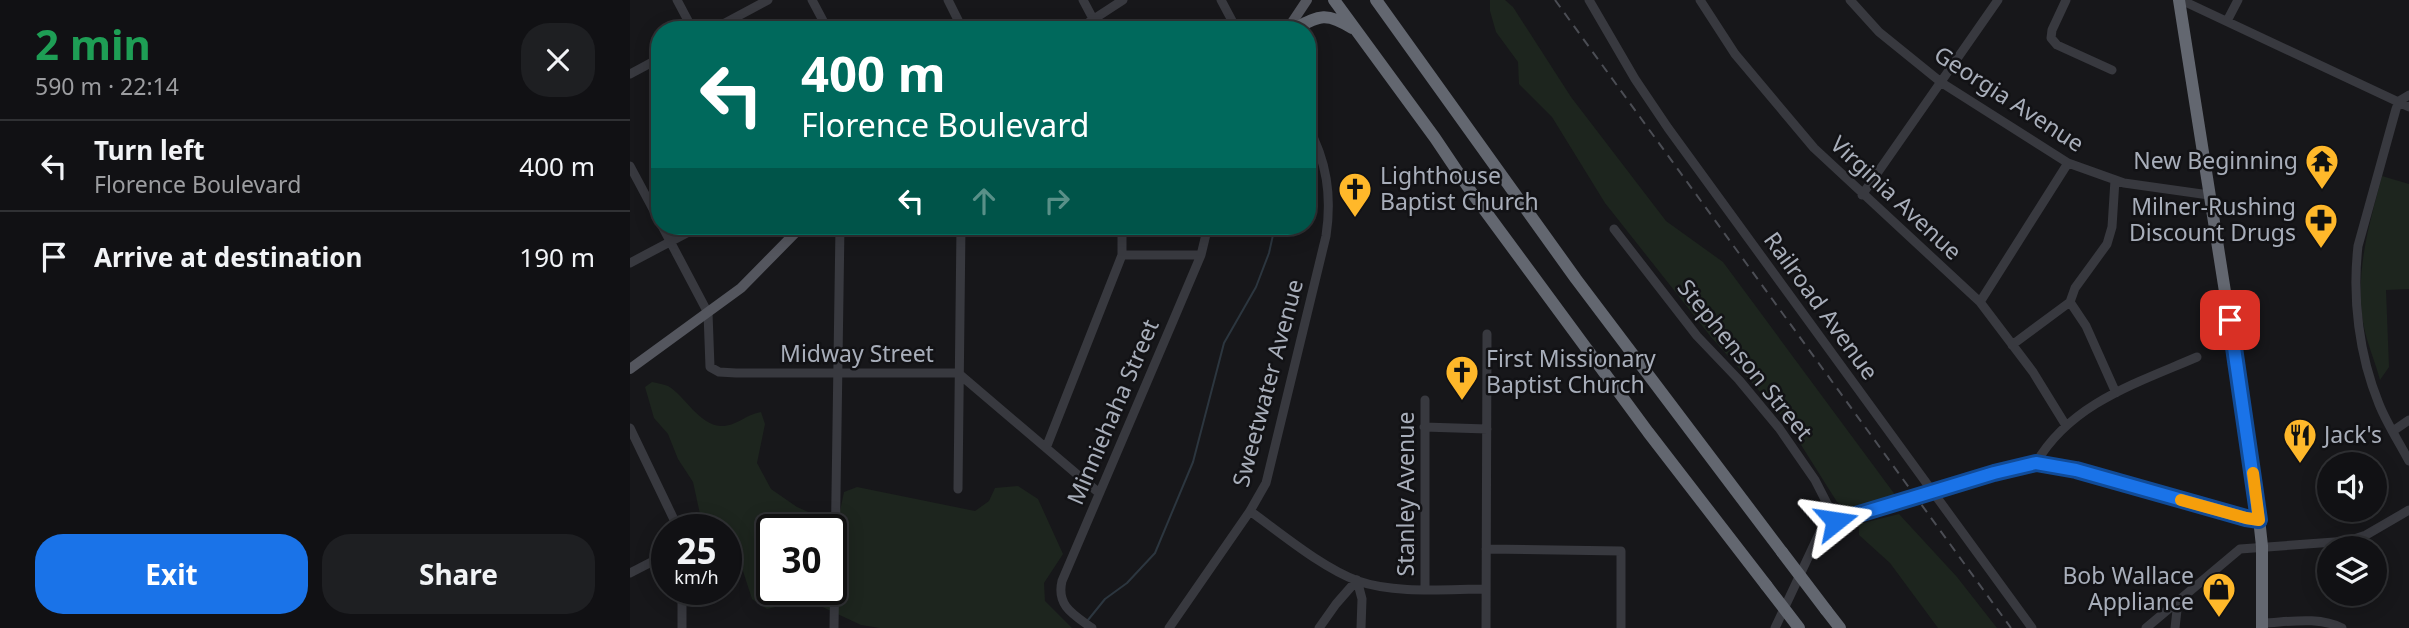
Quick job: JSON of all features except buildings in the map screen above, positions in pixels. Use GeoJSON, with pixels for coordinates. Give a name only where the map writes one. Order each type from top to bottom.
{"type":"FeatureCollection","features":[{"type":"Feature","properties":{"kind":"highway"},"geometry":{"type":"LineString","coordinates":[[1334,0],[1648,432],[1798,628]]}},
{"type":"Feature","properties":{"kind":"highway"},"geometry":{"type":"LineString","coordinates":[[1376,0],[1513,193],[1632,349],[1676,415],[1840,628]]}},
{"type":"Feature","properties":{"kind":"highway"},"geometry":{"type":"LineString","coordinates":[[2180,0],[2255,482],[2262,546],[2262,625]]}},
{"type":"Feature","properties":{"kind":"highway"},"geometry":{"type":"LineString","coordinates":[[1308,21],[1318,16],[1329,16],[1357,32]]}},
{"type":"Feature","properties":{"kind":"main road"},"geometry":{"type":"LineString","coordinates":[[1295,21],[1307,0]]}},
{"type":"Feature","properties":{"kind":"main road"},"geometry":{"type":"LineString","coordinates":[[630,369],[741,288],[791,235]]}},
{"type":"Feature","properties":{"kind":"street"},"geometry":{"type":"LineString","coordinates":[[677,0],[688,21]]}},
{"type":"Feature","properties":{"kind":"street"},"geometry":{"type":"LineString","coordinates":[[729,21],[768,0]]}},
{"type":"Feature","properties":{"kind":"street"},"geometry":{"type":"LineString","coordinates":[[812,0],[823,21]]}},
{"type":"Feature","properties":{"kind":"street"},"geometry":{"type":"LineString","coordinates":[[948,0],[958,21]]}},
{"type":"Feature","properties":{"kind":"street"},"geometry":{"type":"LineString","coordinates":[[1083,0],[1093,19]]}},
{"type":"Feature","properties":{"kind":"street"},"geometry":{"type":"LineString","coordinates":[[1090,21],[1124,0]]}},
{"type":"Feature","properties":{"kind":"street"},"geometry":{"type":"LineString","coordinates":[[1221,0],[1232,21]]}},
{"type":"Feature","properties":{"kind":"street","name":"Railroad Avenue"},"geometry":{"type":"LineString","coordinates":[[1589,0],[1608,36],[1668,128],[2032,628]]}},
{"type":"Feature","properties":{"kind":"street","name":"Virginia Avenue"},"geometry":{"type":"LineString","coordinates":[[1700,0],[1735,54],[1814,148],[1980,302],[2033,372],[2065,424]]}},
{"type":"Feature","properties":{"kind":"street","name":"Georgia Avenue"},"geometry":{"type":"LineString","coordinates":[[1850,0],[1880,32],[1942,83],[2068,163],[2143,188],[2209,195]]}},
{"type":"Feature","properties":{"kind":"street"},"geometry":{"type":"LineString","coordinates":[[1862,195],[1998,0]]}},
{"type":"Feature","properties":{"kind":"street"},"geometry":{"type":"LineString","coordinates":[[2066,0],[2051,38],[2057,45],[2112,70]]}},
{"type":"Feature","properties":{"kind":"street"},"geometry":{"type":"LineString","coordinates":[[2180,0],[2409,107]]}},
{"type":"Feature","properties":{"kind":"street"},"geometry":{"type":"LineString","coordinates":[[2227,21],[2238,0]]}},
{"type":"Feature","properties":{"kind":"street"},"geometry":{"type":"LineString","coordinates":[[630,74],[651,63]]}},
{"type":"Feature","properties":{"kind":"street"},"geometry":{"type":"LineString","coordinates":[[2409,95],[2399,102],[2373,188],[2358,246],[2356,265],[2359,327],[2366,364],[2379,404],[2409,461]]}},
{"type":"Feature","properties":{"kind":"street","name":"Sweetwater Avenue"},"geometry":{"type":"LineString","coordinates":[[1169,628],[1250,511],[1266,483],[1326,236],[1328,183],[1316,141]]}},
{"type":"Feature","properties":{"kind":"street"},"geometry":{"type":"LineString","coordinates":[[1980,302],[2068,163]]}},
{"type":"Feature","properties":{"kind":"street"},"geometry":{"type":"LineString","coordinates":[[630,166],[651,205]]}},
{"type":"Feature","properties":{"kind":"street"},"geometry":{"type":"LineString","coordinates":[[2012,345],[2070,302],[2076,288],[2107,244],[2112,227],[2115,180]]}},
{"type":"Feature","properties":{"kind":"street","name":"Stephenson Street"},"geometry":{"type":"LineString","coordinates":[[1614,229],[1697,336],[1779,428],[1815,480],[1836,521]]}},
{"type":"Feature","properties":{"kind":"street"},"geometry":{"type":"LineString","coordinates":[[666,235],[708,313]]}},
{"type":"Feature","properties":{"kind":"street"},"geometry":{"type":"LineString","coordinates":[[630,262],[683,235]]}},
{"type":"Feature","properties":{"kind":"street"},"geometry":{"type":"LineString","coordinates":[[834,628],[840,235]]}},
{"type":"Feature","properties":{"kind":"street"},"geometry":{"type":"LineString","coordinates":[[958,489],[961,235]]}},
{"type":"Feature","properties":{"kind":"street"},"geometry":{"type":"LineString","coordinates":[[1046,448],[1122,254],[1122,235]]}},
{"type":"Feature","properties":{"kind":"street","name":"Minniehaha Street"},"geometry":{"type":"LineString","coordinates":[[1092,628],[1069,612],[1062,602],[1062,581],[1201,254],[1206,235]]}},
{"type":"Feature","properties":{"kind":"street"},"geometry":{"type":"LineString","coordinates":[[1122,254],[1201,254]]}},
{"type":"Feature","properties":{"kind":"street"},"geometry":{"type":"LineString","coordinates":[[2070,302],[2087,326],[2116,393]]}},
{"type":"Feature","properties":{"kind":"street","name":"Midway Street"},"geometry":{"type":"LineString","coordinates":[[708,313],[708,360],[710,367],[719,372],[958,373],[1099,493]]}},
{"type":"Feature","properties":{"kind":"street"},"geometry":{"type":"LineString","coordinates":[[1486,628],[1487,334]]}},
{"type":"Feature","properties":{"kind":"street"},"geometry":{"type":"LineString","coordinates":[[2036,463],[2065,424],[2116,393],[2197,357]]}},
{"type":"Feature","properties":{"kind":"street","name":"Stanley Avenue"},"geometry":{"type":"LineString","coordinates":[[1425,400],[1425,589]]}},
{"type":"Feature","properties":{"kind":"street"},"geometry":{"type":"LineString","coordinates":[[2393,431],[2409,420]]}},
{"type":"Feature","properties":{"kind":"street"},"geometry":{"type":"LineString","coordinates":[[1424,427],[1487,429]]}},
{"type":"Feature","properties":{"kind":"street"},"geometry":{"type":"LineString","coordinates":[[630,428],[671,514]]}},
{"type":"Feature","properties":{"kind":"street"},"geometry":{"type":"LineString","coordinates":[[1775,628],[1820,532],[1826,525],[1932,491],[2036,463],[2076,470],[2259,520]]}},
{"type":"Feature","properties":{"kind":"street"},"geometry":{"type":"LineString","coordinates":[[2146,628],[2240,549],[2348,541],[2366,535],[2409,510]]}},
{"type":"Feature","properties":{"kind":"street"},"geometry":{"type":"LineString","coordinates":[[1250,511],[1323,562],[1357,580],[1379,586],[1486,589]]}},
{"type":"Feature","properties":{"kind":"street"},"geometry":{"type":"LineString","coordinates":[[1486,549],[1621,551],[1621,628]]}},
{"type":"Feature","properties":{"kind":"street"},"geometry":{"type":"LineString","coordinates":[[630,573],[651,562]]}},
{"type":"Feature","properties":{"kind":"street"},"geometry":{"type":"LineString","coordinates":[[1319,628],[1357,580]]}},
{"type":"Feature","properties":{"kind":"street"},"geometry":{"type":"LineString","coordinates":[[1357,580],[1362,599],[1361,628]]}},
{"type":"Feature","properties":{"kind":"street"},"geometry":{"type":"LineString","coordinates":[[2175,628],[2178,601]]}},
{"type":"Feature","properties":{"kind":"street"},"geometry":{"type":"LineString","coordinates":[[682,605],[682,628]]}},
{"type":"Feature","properties":{"kind":"street"},"geometry":{"type":"LineString","coordinates":[[2262,625],[2313,622],[2332,623],[2343,628]]}},
{"type":"Feature","properties":{"kind":"shaded area"},"geometry":{"type":"Polygon","coordinates":[[[1490,0],[1505,0],[1513,7],[1571,97],[1666,221],[1723,262],[1896,496],[1850,509],[1837,502],[1786,421],[1711,337],[1605,203],[1552,117],[1519,84],[1518,62],[1496,32],[1490,0]]]}},
{"type":"Feature","properties":{"kind":"shaded area"},"geometry":{"type":"Polygon","coordinates":[[[2382,176],[2409,184],[2409,289],[2386,290],[2389,367],[2380,380],[2364,329],[2361,285],[2372,212],[2382,176]]]}},
{"type":"Feature","properties":{"kind":"shaded area"},"geometry":{"type":"Polygon","coordinates":[[[652,382],[668,386],[699,416],[713,424],[732,424],[761,412],[765,424],[757,463],[771,489],[797,507],[813,514],[756,514],[756,602],[752,599],[742,568],[742,514],[700,514],[693,482],[678,459],[668,434],[654,418],[645,387],[652,382]]]}},
{"type":"Feature","properties":{"kind":"shaded area"},"geometry":{"type":"Polygon","coordinates":[[[1018,486],[1038,499],[1063,554],[1044,583],[1045,601],[1072,628],[880,628],[861,625],[818,605],[847,605],[847,514],[837,514],[840,511],[844,492],[857,487],[975,511],[989,501],[995,488],[1018,486]]]}},
{"type":"Feature","properties":{"kind":"shaded area"},"geometry":{"type":"Polygon","coordinates":[[[1899,514],[1957,577],[1997,628],[1938,628],[1890,563],[1859,535],[1859,524],[1899,514]]]}},
{"type":"Feature","properties":{"kind":"shaded area"},"geometry":{"type":"Polygon","coordinates":[[[761,605],[784,605],[767,609],[761,605]]]}},
{"type":"Feature","properties":{"kind":"waterway"},"geometry":{"type":"LineString","coordinates":[[1088,620],[1105,599],[1127,583],[1155,553],[1193,462],[1224,343],[1256,287],[1273,235]]}},
{"type":"Feature","properties":{"kind":"railway"},"geometry":{"type":"LineString","coordinates":[[1555,0],[2011,628]]}},
{"type":"Feature","properties":{"kind":"slow traffic"},"geometry":{"type":"LineString","coordinates":[[2181,500],[2259,520],[2253,473]]}},
{"type":"Feature","properties":{"kind":"place","name":"New Beginning"},"geometry":{"type":"Point","coordinates":[2322,191]}},
{"type":"Feature","properties":{"kind":"place","name":"Lighthouse Baptist Church"},"geometry":{"type":"Point","coordinates":[1355,219]}},
{"type":"Feature","properties":{"kind":"place","name":"Milner-Rushing Discount Drugs"},"geometry":{"type":"Point","coordinates":[2321,250]}},
{"type":"Feature","properties":{"kind":"place","name":"First Missionary Baptist Church"},"geometry":{"type":"Point","coordinates":[1462,402]}},
{"type":"Feature","properties":{"kind":"place","name":"Jack's"},"geometry":{"type":"Point","coordinates":[2300,465]}},
{"type":"Feature","properties":{"kind":"place","name":"Bob Wallace Appliance"},"geometry":{"type":"Point","coordinates":[2219,619]}},
{"type":"Feature","properties":{"kind":"route"},"geometry":{"type":"LineString","coordinates":[[1836,521],[2036,463],[2076,470],[2259,520],[2230,320]]}}]}
